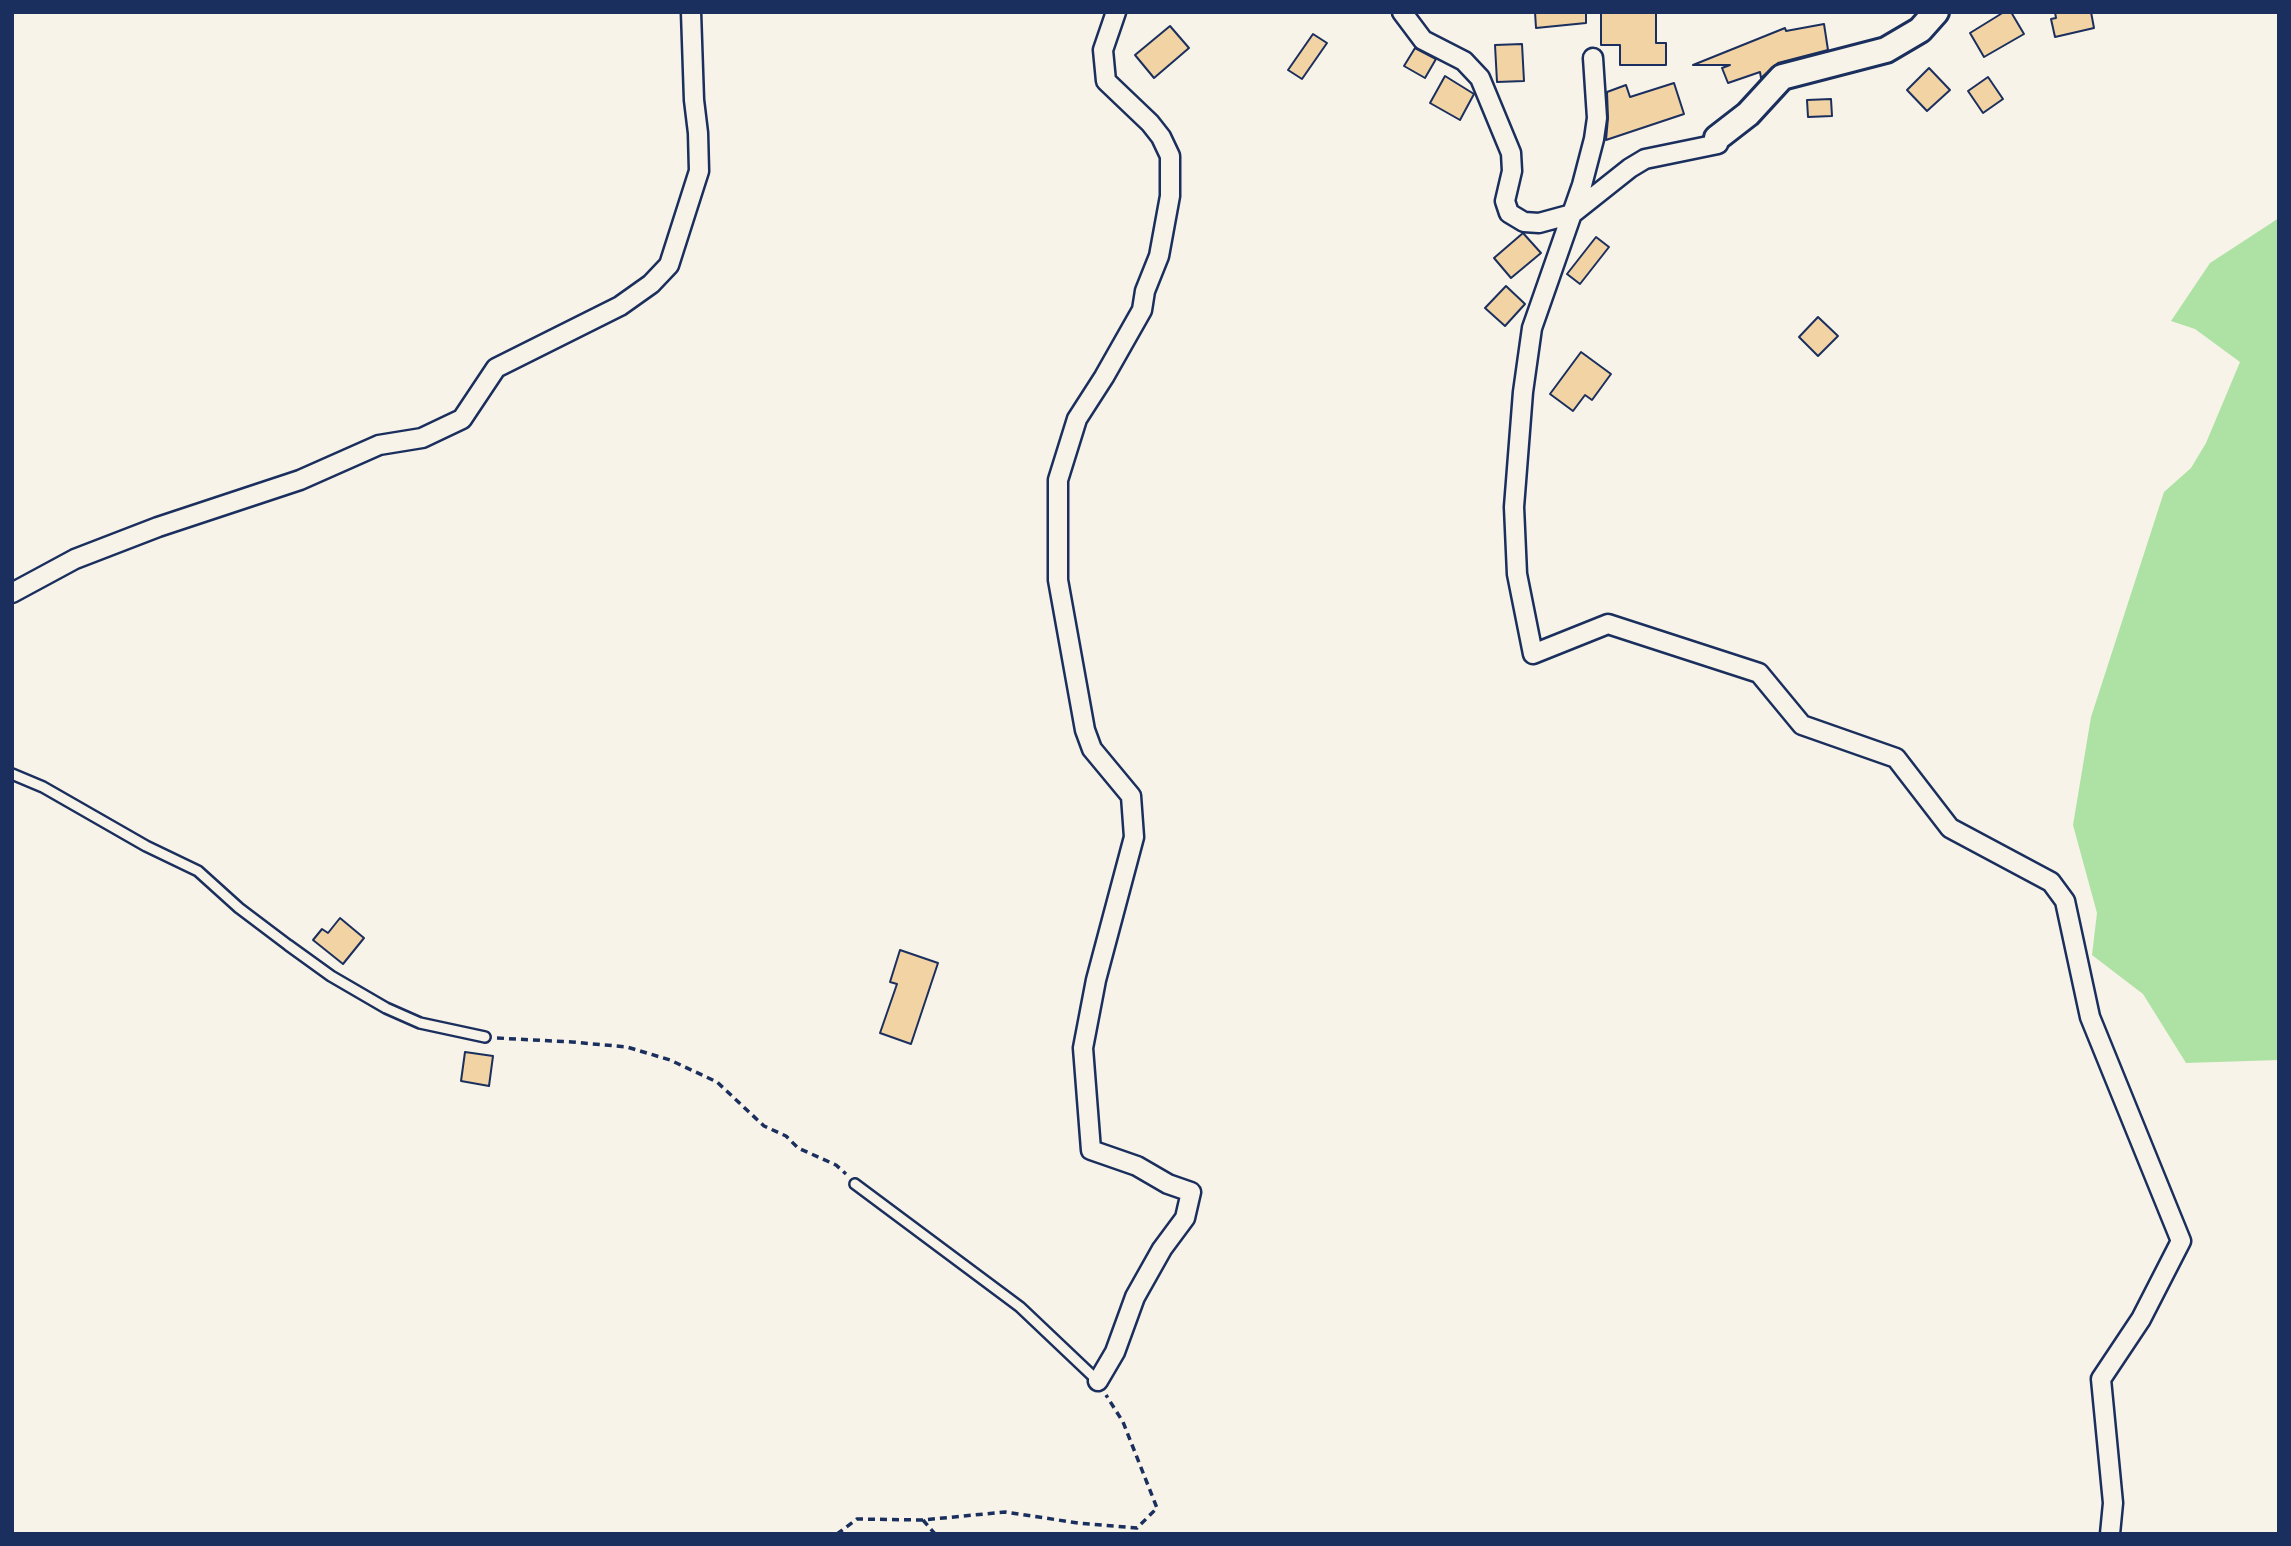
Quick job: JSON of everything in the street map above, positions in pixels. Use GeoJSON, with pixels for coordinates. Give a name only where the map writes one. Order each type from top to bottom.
{"type":"FeatureCollection","features":[{"type":"Feature","properties":{"kind":"street"},"geometry":{"type":"LineString","coordinates":[[12,593],[75,559],[158,527],[300,480],[379,445],[422,438],[462,419],[496,369],[620,306],[651,284],[669,265],[699,171],[691,12]]}},
{"type":"Feature","properties":{"kind":"street"},"geometry":{"type":"LineString","coordinates":[[1097,1381],[1115,1352],[1135,1297],[1161,1249],[1185,1219],[1191,1192],[1168,1184],[1137,1166],[1091,1150],[1083,1048],[1096,980],[1134,837],[1131,796],[1092,749],[1085,730],[1058,580],[1058,480],[1077,419],[1142,310],[1145,291],[1159,256],[1170,196],[1170,156],[1161,137],[1106,81],[1103,50],[1115,12]]}},
{"type":"Feature","properties":{"kind":"street"},"geometry":{"type":"LineString","coordinates":[[1402,12],[1423,40],[1464,61],[1480,78],[1511,153],[1512,171],[1504,201],[1509,213],[1524,222],[1539,223],[1572,214],[1645,159],[1718,144],[1717,138],[1748,114],[1782,77],[1885,50],[1920,30],[1936,12]]}},
{"type":"Feature","properties":{"kind":"street"},"geometry":{"type":"LineString","coordinates":[[1593,58],[1597,118],[1594,139],[1582,185],[1532,328],[1523,392],[1514,507],[1517,575],[1533,654],[1608,624],[1759,673],[1802,725],[1896,758],[1950,828],[2052,882],[2065,901],[2090,1017],[2180,1241],[2141,1318],[2101,1379],[2113,1503],[2110,1534]]}},
{"type":"Feature","properties":{"kind":"lane"},"geometry":{"type":"LineString","coordinates":[[12,774],[43,787],[146,846],[198,871],[239,908],[288,945],[331,976],[386,1008],[420,1023],[485,1037]]}},
{"type":"Feature","properties":{"kind":"lane"},"geometry":{"type":"LineString","coordinates":[[855,1184],[1020,1307],[1097,1381]]}},
{"type":"Feature","properties":{"kind":"path"},"geometry":{"type":"LineString","coordinates":[[485,1037],[627,1047],[670,1060],[717,1082],[764,1126],[786,1136],[798,1148],[836,1165],[855,1184]]}},
{"type":"Feature","properties":{"kind":"path"},"geometry":{"type":"LineString","coordinates":[[837,1534],[858,1519],[923,1520],[1005,1512],[1078,1523],[1137,1528],[1157,1508],[1123,1422],[1097,1381]]}},
{"type":"Feature","properties":{"kind":"path"},"geometry":{"type":"LineString","coordinates":[[923,1520],[935,1534]]}},
{"type":"Feature","properties":{"kind":"green space"},"geometry":{"type":"Polygon","coordinates":[[[2279,218],[2279,1060],[2186,1063],[2143,994],[2092,955],[2097,913],[2073,825],[2091,717],[2164,492],[2191,468],[2206,443],[2240,362],[2195,329],[2171,321],[2210,263],[2279,218]]]}},
{"type":"Feature","properties":{"kind":"building"},"geometry":{"type":"Polygon","coordinates":[[[1535,12],[1586,12],[1586,23],[1536,28],[1535,12]]]}},
{"type":"Feature","properties":{"kind":"building"},"geometry":{"type":"Polygon","coordinates":[[[1601,12],[1656,12],[1656,43],[1666,43],[1666,65],[1620,65],[1620,45],[1601,45],[1601,12]]]}},
{"type":"Feature","properties":{"kind":"building"},"geometry":{"type":"Polygon","coordinates":[[[2004,12],[2011,12],[2024,34],[1984,57],[1970,33],[2004,12]]]}},
{"type":"Feature","properties":{"kind":"building"},"geometry":{"type":"Polygon","coordinates":[[[2055,12],[2091,12],[2094,28],[2055,37],[2051,19],[2056,18],[2055,12]]]}},
{"type":"Feature","properties":{"kind":"building"},"geometry":{"type":"Polygon","coordinates":[[[1824,24],[1828,50],[1778,63],[1761,78],[1760,72],[1728,83],[1722,68],[1730,65],[1693,65],[1785,28],[1786,31],[1824,24]]]}},
{"type":"Feature","properties":{"kind":"building"},"geometry":{"type":"Polygon","coordinates":[[[1170,26],[1189,48],[1154,78],[1135,55],[1170,26]]]}},
{"type":"Feature","properties":{"kind":"building"},"geometry":{"type":"Polygon","coordinates":[[[1313,34],[1327,43],[1302,79],[1288,70],[1313,34]]]}},
{"type":"Feature","properties":{"kind":"building"},"geometry":{"type":"Polygon","coordinates":[[[1522,44],[1524,81],[1497,82],[1495,45],[1522,44]]]}},
{"type":"Feature","properties":{"kind":"building"},"geometry":{"type":"Polygon","coordinates":[[[1415,48],[1436,59],[1425,78],[1404,66],[1415,48]]]}},
{"type":"Feature","properties":{"kind":"building"},"geometry":{"type":"Polygon","coordinates":[[[1929,68],[1950,90],[1927,111],[1907,90],[1929,68]]]}},
{"type":"Feature","properties":{"kind":"building"},"geometry":{"type":"Polygon","coordinates":[[[1445,76],[1474,94],[1460,120],[1430,103],[1445,76]]]}},
{"type":"Feature","properties":{"kind":"building"},"geometry":{"type":"Polygon","coordinates":[[[1988,77],[2003,99],[1983,113],[1968,91],[1988,77]]]}},
{"type":"Feature","properties":{"kind":"building"},"geometry":{"type":"Polygon","coordinates":[[[1674,83],[1684,114],[1606,140],[1607,92],[1626,85],[1630,97],[1674,83]]]}},
{"type":"Feature","properties":{"kind":"building"},"geometry":{"type":"Polygon","coordinates":[[[1831,99],[1832,116],[1808,117],[1807,100],[1831,99]]]}},
{"type":"Feature","properties":{"kind":"building"},"geometry":{"type":"Polygon","coordinates":[[[1523,233],[1541,253],[1511,278],[1494,258],[1523,233]]]}},
{"type":"Feature","properties":{"kind":"building"},"geometry":{"type":"Polygon","coordinates":[[[1596,237],[1609,247],[1580,284],[1567,274],[1596,237]]]}},
{"type":"Feature","properties":{"kind":"building"},"geometry":{"type":"Polygon","coordinates":[[[1506,286],[1525,304],[1505,326],[1485,308],[1506,286]]]}},
{"type":"Feature","properties":{"kind":"building"},"geometry":{"type":"Polygon","coordinates":[[[1818,317],[1838,336],[1818,356],[1799,337],[1818,317]]]}},
{"type":"Feature","properties":{"kind":"building"},"geometry":{"type":"Polygon","coordinates":[[[1581,352],[1611,374],[1592,400],[1585,395],[1573,411],[1550,394],[1581,352]]]}},
{"type":"Feature","properties":{"kind":"building"},"geometry":{"type":"Polygon","coordinates":[[[340,918],[364,938],[343,964],[313,940],[322,929],[328,933],[340,918]]]}},
{"type":"Feature","properties":{"kind":"building"},"geometry":{"type":"Polygon","coordinates":[[[900,950],[938,963],[911,1044],[880,1033],[897,984],[890,982],[900,950]]]}},
{"type":"Feature","properties":{"kind":"building"},"geometry":{"type":"Polygon","coordinates":[[[465,1052],[493,1056],[489,1086],[461,1081],[465,1052]]]}}]}
